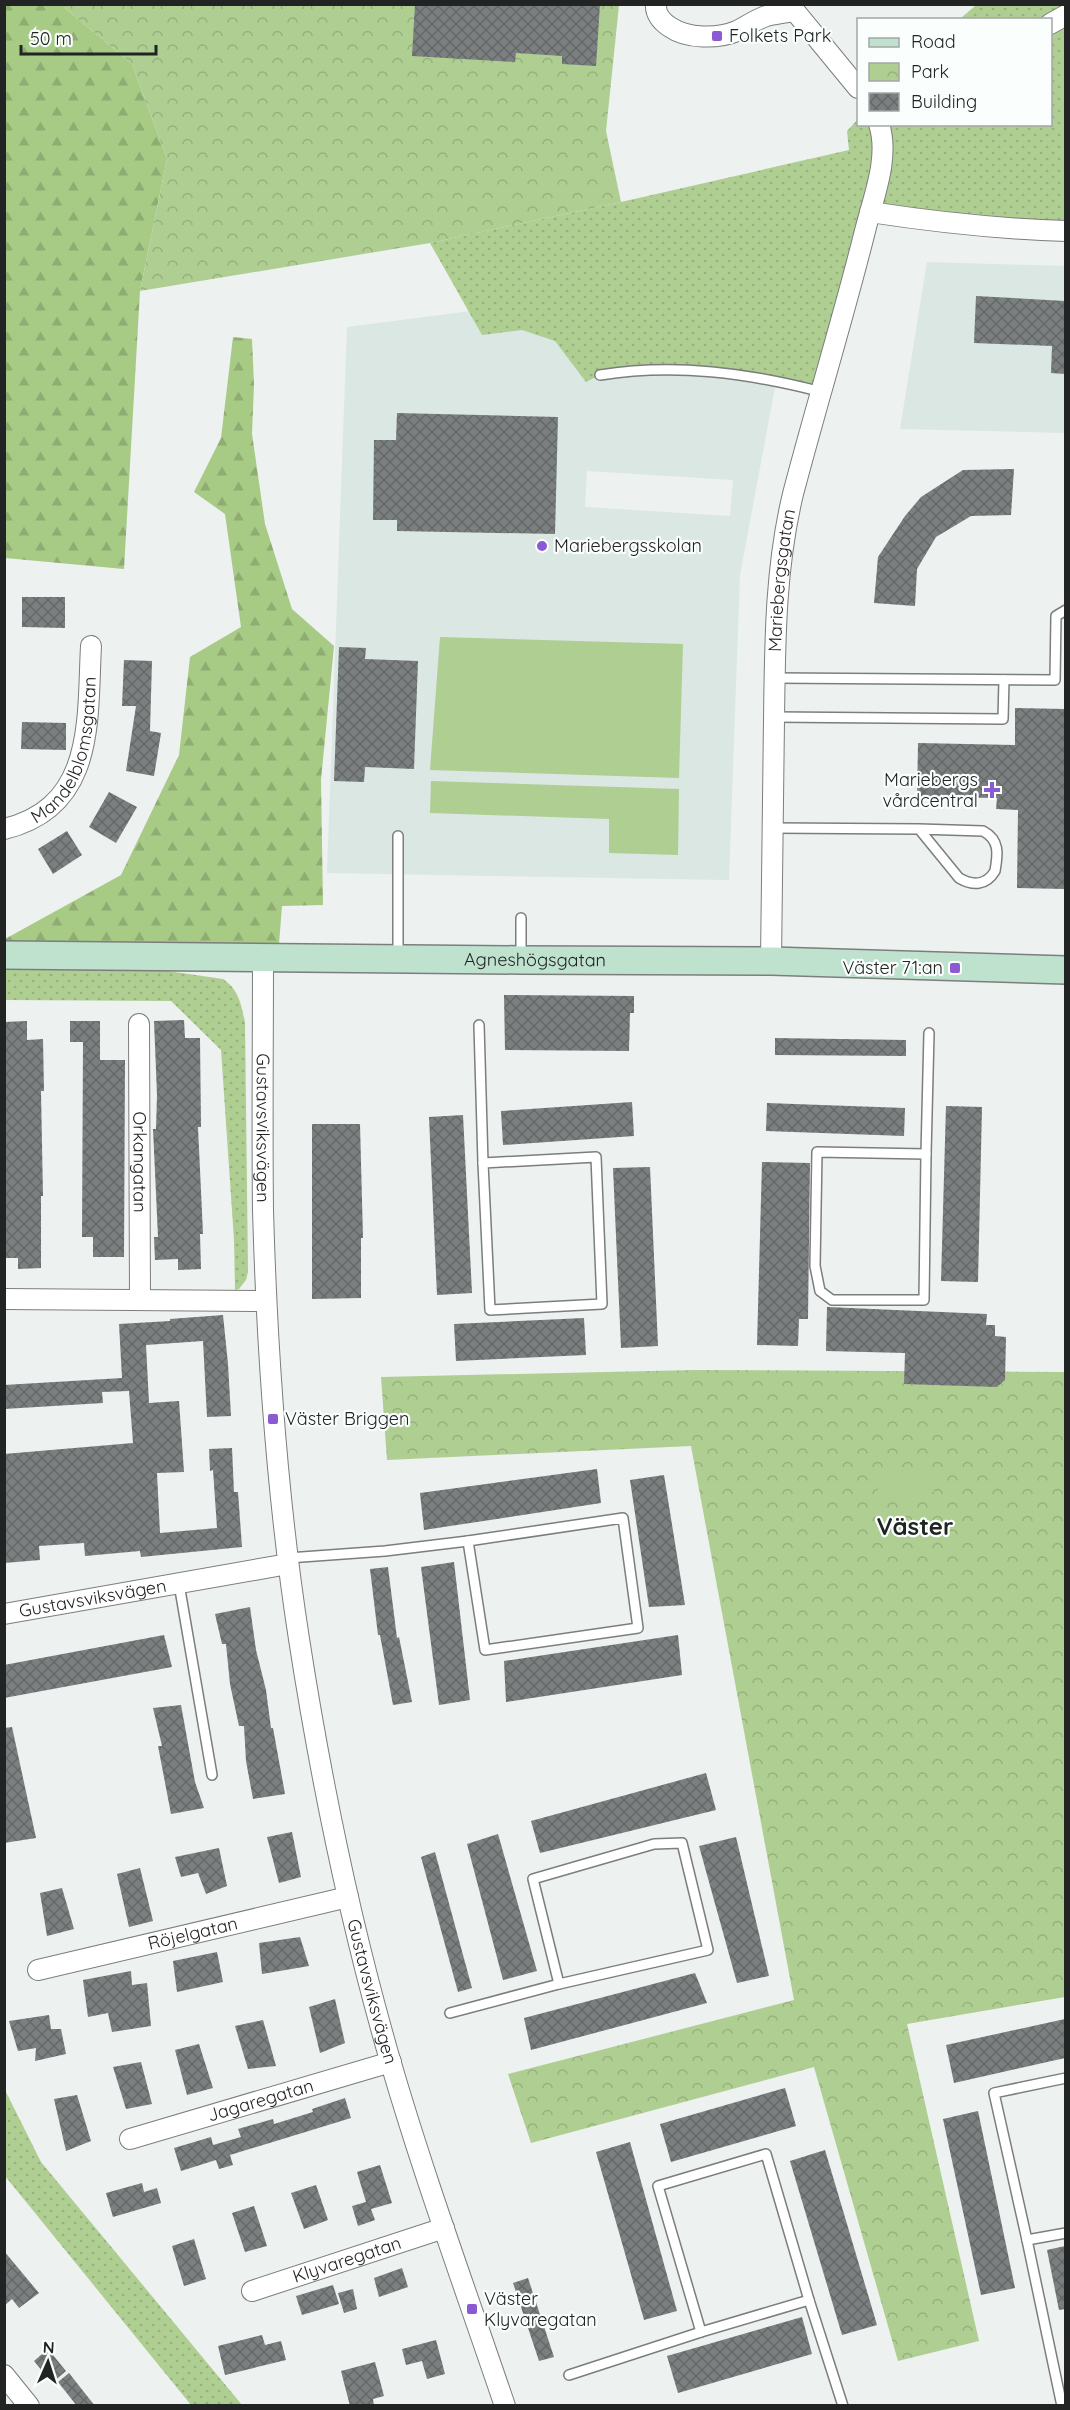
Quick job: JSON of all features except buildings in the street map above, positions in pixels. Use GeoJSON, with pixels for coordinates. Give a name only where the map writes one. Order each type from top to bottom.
{"type":"FeatureCollection","features":[{"type":"Feature","properties":{"kind":"street"},"geometry":{"type":"LineString","coordinates":[[656,4],[656,10],[663,23],[677,32],[717,36],[737,31],[752,22],[795,7],[857,87]]}},
{"type":"Feature","properties":{"kind":"street"},"geometry":{"type":"LineString","coordinates":[[1052,23],[1065,15]]}},
{"type":"Feature","properties":{"kind":"street","name":"Mariebergsgatan"},"geometry":{"type":"LineString","coordinates":[[771,961],[774,717],[781,553],[793,495],[870,212],[882,156],[879,126]]}},
{"type":"Feature","properties":{"kind":"street"},"geometry":{"type":"LineString","coordinates":[[870,212],[947,224],[1010,230],[1065,231]]}},
{"type":"Feature","properties":{"kind":"street","name":"Mandelblomsgatan"},"geometry":{"type":"LineString","coordinates":[[4,829],[28,821],[54,802],[77,772],[87,733],[91,646]]}},
{"type":"Feature","properties":{"kind":"street","name":"Agneshögsgatan"},"geometry":{"type":"LineString","coordinates":[[4,955],[771,961],[1065,970]]}},
{"type":"Feature","properties":{"kind":"street","name":"Gustavsviksvägen"},"geometry":{"type":"LineString","coordinates":[[263,957],[262,1133],[271,1395],[288,1561],[311,1713],[348,1897],[391,2062],[504,2405]]}},
{"type":"Feature","properties":{"kind":"street","name":"Orkangatan"},"geometry":{"type":"LineString","coordinates":[[139,1024],[140,1299]]}},
{"type":"Feature","properties":{"kind":"street"},"geometry":{"type":"LineString","coordinates":[[4,1299],[266,1300]]}},
{"type":"Feature","properties":{"kind":"street","name":"Gustavsviksvägen"},"geometry":{"type":"LineString","coordinates":[[4,1614],[179,1584],[288,1561]]}},
{"type":"Feature","properties":{"kind":"street","name":"Röjelgatan"},"geometry":{"type":"LineString","coordinates":[[38,1970],[348,1897]]}},
{"type":"Feature","properties":{"kind":"street","name":"Jagaregatan"},"geometry":{"type":"LineString","coordinates":[[130,2139],[391,2062]]}},
{"type":"Feature","properties":{"kind":"street","name":"Klyvaregatan"},"geometry":{"type":"LineString","coordinates":[[252,2291],[444,2228]]}},
{"type":"Feature","properties":{"kind":"street"},"geometry":{"type":"LineString","coordinates":[[4,2375],[29,2406]]}},
{"type":"Feature","properties":{"kind":"lane"},"geometry":{"type":"LineString","coordinates":[[600,375],[636,369],[719,371],[822,392]]}},
{"type":"Feature","properties":{"kind":"lane"},"geometry":{"type":"LineString","coordinates":[[775,678],[1055,680],[1056,616],[1065,610]]}},
{"type":"Feature","properties":{"kind":"lane"},"geometry":{"type":"LineString","coordinates":[[774,717],[1003,718],[1004,680]]}},
{"type":"Feature","properties":{"kind":"lane"},"geometry":{"type":"LineString","coordinates":[[773,828],[919,829],[983,831],[992,836],[997,847],[995,871],[985,882],[967,883],[959,878],[919,829]]}},
{"type":"Feature","properties":{"kind":"lane"},"geometry":{"type":"LineString","coordinates":[[398,836],[398,958]]}},
{"type":"Feature","properties":{"kind":"lane"},"geometry":{"type":"LineString","coordinates":[[521,918],[521,960]]}},
{"type":"Feature","properties":{"kind":"lane"},"geometry":{"type":"LineString","coordinates":[[478,1024],[483,1163],[490,1310],[602,1304],[596,1157],[483,1163]]}},
{"type":"Feature","properties":{"kind":"lane"},"geometry":{"type":"LineString","coordinates":[[926,1155],[817,1152],[817,1280],[820,1291],[832,1300],[924,1300],[929,1033]]}},
{"type":"Feature","properties":{"kind":"lane"},"geometry":{"type":"LineString","coordinates":[[288,1561],[468,1541],[623,1518],[638,1628],[485,1650],[468,1541]]}},
{"type":"Feature","properties":{"kind":"lane"},"geometry":{"type":"LineString","coordinates":[[179,1584],[212,1775]]}},
{"type":"Feature","properties":{"kind":"lane"},"geometry":{"type":"LineString","coordinates":[[450,2013],[559,1984],[708,1950],[682,1843],[654,1844],[533,1879],[559,1984]]}},
{"type":"Feature","properties":{"kind":"lane"},"geometry":{"type":"LineString","coordinates":[[1062,2406],[994,2093],[1065,2078]]}},
{"type":"Feature","properties":{"kind":"lane"},"geometry":{"type":"LineString","coordinates":[[701,2332],[658,2186],[766,2154],[843,2406]]}},
{"type":"Feature","properties":{"kind":"lane"},"geometry":{"type":"LineString","coordinates":[[1027,2241],[1065,2233]]}},
{"type":"Feature","properties":{"kind":"lane"},"geometry":{"type":"LineString","coordinates":[[569,2375],[809,2300]]}},
{"type":"Feature","properties":{"kind":"shaded area"},"geometry":{"type":"Polygon","coordinates":[[[927,262],[1065,266],[1065,433],[900,429],[927,262]]]}},
{"type":"Feature","properties":{"kind":"shaded area","name":"Mariebergsskolan"},"geometry":{"type":"Polygon","coordinates":[[[797,269],[740,575],[729,880],[327,873],[347,327],[797,269]],[[587,471],[585,507],[730,516],[733,480],[587,471]]]}},
{"type":"Feature","properties":{"kind":"green space"},"geometry":{"type":"Polygon","coordinates":[[[4,5],[61,5],[132,64],[167,159],[140,291],[124,569],[5,558],[4,5]]]}},
{"type":"Feature","properties":{"kind":"green space"},"geometry":{"type":"Polygon","coordinates":[[[61,5],[619,5],[606,131],[621,202],[430,243],[140,291],[167,159],[132,64],[61,5]]]}},
{"type":"Feature","properties":{"kind":"green space"},"geometry":{"type":"Polygon","coordinates":[[[976,5],[1065,5],[1065,224],[871,207],[826,387],[719,371],[600,375],[586,382],[555,341],[522,330],[482,335],[430,243],[849,150],[847,131],[857,120],[857,126],[1052,126],[1052,18],[961,18],[976,5]]]}},
{"type":"Feature","properties":{"kind":"green space"},"geometry":{"type":"Polygon","coordinates":[[[233,337],[252,339],[254,385],[252,434],[265,524],[292,609],[334,646],[321,780],[323,905],[282,906],[279,944],[5,941],[121,875],[179,755],[190,657],[241,627],[225,514],[194,492],[221,438],[233,337]]]}},
{"type":"Feature","properties":{"kind":"green space"},"geometry":{"type":"Polygon","coordinates":[[[440,637],[683,644],[679,778],[430,770],[440,637]]]}},
{"type":"Feature","properties":{"kind":"green space"},"geometry":{"type":"Polygon","coordinates":[[[431,781],[679,789],[678,855],[609,853],[609,819],[430,813],[431,781]]]}},
{"type":"Feature","properties":{"kind":"green space"},"geometry":{"type":"Polygon","coordinates":[[[140,967],[223,979],[233,988],[240,1003],[245,1022],[248,1272],[246,1280],[239,1289],[235,1290],[234,1240],[221,1050],[171,1001],[5,1000],[4,968],[140,967]]]}},
{"type":"Feature","properties":{"kind":"green space"},"geometry":{"type":"Polygon","coordinates":[[[695,1370],[1065,1372],[1065,1997],[907,2024],[979,2341],[898,2361],[814,2067],[531,2143],[508,2074],[794,2000],[691,1446],[387,1460],[381,1377],[695,1370]]]}},
{"type":"Feature","properties":{"kind":"green space"},"geometry":{"type":"Polygon","coordinates":[[[931,1466],[934,1492],[879,1500],[876,1473],[931,1466]]]}},
{"type":"Feature","properties":{"kind":"green space"},"geometry":{"type":"Polygon","coordinates":[[[4,2088],[41,2162],[242,2405],[191,2405],[5,2176],[4,2088]]]}},
{"type":"Feature","properties":{"kind":"place","name":"Folkets Park"},"geometry":{"type":"Point","coordinates":[717,36]}},
{"type":"Feature","properties":{"kind":"place","name":"Mariebergsskolan"},"geometry":{"type":"Point","coordinates":[542,546]}},
{"type":"Feature","properties":{"kind":"place","name":"Mariebergs vårdcentral"},"geometry":{"type":"Point","coordinates":[992,790]}},
{"type":"Feature","properties":{"kind":"place","name":"Väster 71:an"},"geometry":{"type":"Point","coordinates":[955,968]}},
{"type":"Feature","properties":{"kind":"place","name":"Väster Briggen"},"geometry":{"type":"Point","coordinates":[273,1419]}},
{"type":"Feature","properties":{"kind":"place","name":"Väster Klyvaregatan"},"geometry":{"type":"Point","coordinates":[472,2309]}},
{"type":"Feature","properties":{"kind":"district","name":"Väster"},"geometry":{"type":"Point","coordinates":[915,1527]}}]}
